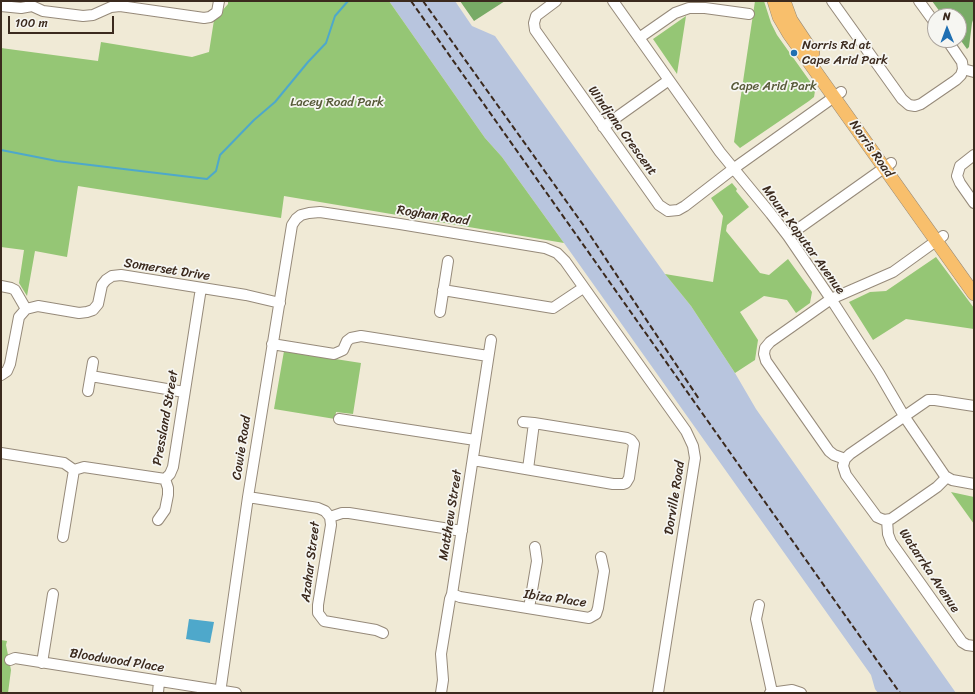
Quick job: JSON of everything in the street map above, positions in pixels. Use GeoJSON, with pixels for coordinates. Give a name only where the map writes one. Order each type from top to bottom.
{"type":"FeatureCollection","features":[{"type":"Feature","properties":{"kind":"main road","name":"Norris Road"},"geometry":{"type":"LineString","coordinates":[[774,1],[779,17],[789,34],[838,95],[940,238],[974,280]]}},
{"type":"Feature","properties":{"kind":"main road","name":"Norris Road"},"geometry":{"type":"LineString","coordinates":[[784,1],[791,20],[838,95]]}},
{"type":"Feature","properties":{"kind":"main road","name":"Norris Road"},"geometry":{"type":"LineString","coordinates":[[940,238],[974,294]]}},
{"type":"Feature","properties":{"kind":"street"},"geometry":{"type":"LineString","coordinates":[[1,6],[21,8],[32,4],[43,11],[83,16],[93,15],[111,7],[120,6],[204,18],[210,17],[217,12],[219,1]]}},
{"type":"Feature","properties":{"kind":"street","name":"Windjana Crescent"},"geometry":{"type":"LineString","coordinates":[[556,1],[536,16],[534,23],[535,30],[658,205],[668,211],[674,211],[681,208],[733,169],[838,95]]}},
{"type":"Feature","properties":{"kind":"street","name":"Mount Kaputar Avenue"},"geometry":{"type":"LineString","coordinates":[[613,1],[733,169],[788,236],[831,299],[879,373],[904,416],[946,478]]}},
{"type":"Feature","properties":{"kind":"street"},"geometry":{"type":"LineString","coordinates":[[832,1],[893,87],[907,104],[915,106],[921,104],[961,75],[963,69],[962,62],[952,48]]}},
{"type":"Feature","properties":{"kind":"street"},"geometry":{"type":"LineString","coordinates":[[919,1],[927,12]]}},
{"type":"Feature","properties":{"kind":"street"},"geometry":{"type":"LineString","coordinates":[[639,38],[675,13],[689,8],[705,8],[749,14]]}},
{"type":"Feature","properties":{"kind":"street"},"geometry":{"type":"LineString","coordinates":[[963,69],[974,72]]}},
{"type":"Feature","properties":{"kind":"street"},"geometry":{"type":"LineString","coordinates":[[603,127],[669,80]]}},
{"type":"Feature","properties":{"kind":"street"},"geometry":{"type":"LineString","coordinates":[[974,155],[963,163],[957,173],[960,183],[974,203]]}},
{"type":"Feature","properties":{"kind":"street"},"geometry":{"type":"LineString","coordinates":[[788,236],[888,165]]}},
{"type":"Feature","properties":{"kind":"street","name":"Roghan Road"},"geometry":{"type":"LineString","coordinates":[[305,214],[313,212],[328,213],[400,224],[545,248],[557,253]]}},
{"type":"Feature","properties":{"kind":"street","name":"Cowie Road"},"geometry":{"type":"LineString","coordinates":[[220,692],[248,497],[292,225],[296,219],[305,214]]}},
{"type":"Feature","properties":{"kind":"street"},"geometry":{"type":"LineString","coordinates":[[845,459],[834,455],[829,451],[766,361],[764,354],[765,348],[770,342],[831,299],[892,272],[940,238]]}},
{"type":"Feature","properties":{"kind":"street","name":"Dorville Road"},"geometry":{"type":"LineString","coordinates":[[557,253],[565,261],[686,431],[693,446],[695,458],[658,693]]}},
{"type":"Feature","properties":{"kind":"street"},"geometry":{"type":"LineString","coordinates":[[440,312],[448,261]]}},
{"type":"Feature","properties":{"kind":"street","name":"Somerset Drive"},"geometry":{"type":"LineString","coordinates":[[26,309],[38,306],[79,313],[93,310],[98,304],[102,285],[106,280],[112,276],[121,275],[255,297],[280,304]]}},
{"type":"Feature","properties":{"kind":"street"},"geometry":{"type":"LineString","coordinates":[[1,286],[15,290],[26,309],[19,317],[10,364],[7,371],[1,376]]}},
{"type":"Feature","properties":{"kind":"street","name":"Pressland Street"},"geometry":{"type":"LineString","coordinates":[[1,453],[64,463],[74,470],[84,467],[165,479],[170,474],[173,467],[201,288]]}},
{"type":"Feature","properties":{"kind":"street"},"geometry":{"type":"LineString","coordinates":[[443,290],[553,308],[583,288]]}},
{"type":"Feature","properties":{"kind":"street"},"geometry":{"type":"LineString","coordinates":[[272,344],[334,354],[343,350],[347,341],[351,338],[361,336],[488,356]]}},
{"type":"Feature","properties":{"kind":"street","name":"Matthew Street"},"geometry":{"type":"LineString","coordinates":[[441,693],[443,680],[441,654],[452,594],[491,340]]}},
{"type":"Feature","properties":{"kind":"street"},"geometry":{"type":"LineString","coordinates":[[88,391],[93,362]]}},
{"type":"Feature","properties":{"kind":"street"},"geometry":{"type":"LineString","coordinates":[[91,376],[184,392]]}},
{"type":"Feature","properties":{"kind":"street"},"geometry":{"type":"LineString","coordinates":[[974,406],[928,400],[850,454],[845,459],[843,466],[846,475],[874,515],[887,520],[893,518],[937,487],[946,478],[974,484]]}},
{"type":"Feature","properties":{"kind":"street"},"geometry":{"type":"LineString","coordinates":[[339,419],[476,440]]}},
{"type":"Feature","properties":{"kind":"street"},"geometry":{"type":"LineString","coordinates":[[473,460],[613,484],[626,483],[630,478],[634,444],[631,440],[627,438],[523,422]]}},
{"type":"Feature","properties":{"kind":"street"},"geometry":{"type":"LineString","coordinates":[[528,469],[534,423]]}},
{"type":"Feature","properties":{"kind":"street"},"geometry":{"type":"LineString","coordinates":[[63,537],[74,470]]}},
{"type":"Feature","properties":{"kind":"street"},"geometry":{"type":"LineString","coordinates":[[158,520],[165,510],[168,495],[168,488],[165,479]]}},
{"type":"Feature","properties":{"kind":"street"},"geometry":{"type":"LineString","coordinates":[[248,497],[321,509],[330,517],[342,513],[349,513],[462,531]]}},
{"type":"Feature","properties":{"kind":"street","name":"Azahar Street"},"geometry":{"type":"LineString","coordinates":[[330,517],[331,528],[318,605],[318,613],[324,621],[376,630],[383,633]]}},
{"type":"Feature","properties":{"kind":"street","name":"Watarrka Avenue"},"geometry":{"type":"LineString","coordinates":[[887,520],[890,542],[962,642],[966,646],[974,646]]}},
{"type":"Feature","properties":{"kind":"street"},"geometry":{"type":"LineString","coordinates":[[529,608],[537,561],[535,547]]}},
{"type":"Feature","properties":{"kind":"street","name":"Ibiza Place"},"geometry":{"type":"LineString","coordinates":[[452,594],[460,597],[589,618],[596,614],[598,608],[604,571],[601,557]]}},
{"type":"Feature","properties":{"kind":"street"},"geometry":{"type":"LineString","coordinates":[[42,662],[53,594]]}},
{"type":"Feature","properties":{"kind":"street"},"geometry":{"type":"LineString","coordinates":[[759,605],[756,619],[771,693],[792,690],[801,693]]}},
{"type":"Feature","properties":{"kind":"street","name":"Bloodwood Place"},"geometry":{"type":"LineString","coordinates":[[10,660],[14,658],[42,662],[220,692],[236,693]]}},
{"type":"Feature","properties":{"kind":"street"},"geometry":{"type":"LineString","coordinates":[[158,693],[160,681]]}},
{"type":"Feature","properties":{"kind":"shaded area"},"geometry":{"type":"Polygon","coordinates":[[[389,1],[455,1],[472,26],[495,36],[665,274],[691,306],[735,373],[756,409],[956,693],[878,693],[875,689],[871,675],[564,243],[502,157],[485,138],[389,1]]]}},
{"type":"Feature","properties":{"kind":"green space","name":"Lacey Road Park"},"geometry":{"type":"Polygon","coordinates":[[[228,1],[389,1],[485,138],[502,157],[564,243],[284,196],[281,218],[78,186],[67,257],[35,251],[27,296],[19,283],[24,250],[1,247],[1,48],[98,61],[101,42],[192,57],[209,52],[214,20],[228,4],[228,1]]]}},
{"type":"Feature","properties":{"kind":"green space"},"geometry":{"type":"Polygon","coordinates":[[[460,1],[505,1],[474,21],[460,1]]]}},
{"type":"Feature","properties":{"kind":"green space","name":"Cape Arid Park"},"geometry":{"type":"Polygon","coordinates":[[[755,1],[764,1],[771,23],[777,35],[814,87],[815,91],[814,97],[809,101],[740,148],[734,142],[755,1]]]}},
{"type":"Feature","properties":{"kind":"green space"},"geometry":{"type":"Polygon","coordinates":[[[932,1],[974,1],[974,17],[969,47],[967,49],[967,8],[937,8],[932,1]]]}},
{"type":"Feature","properties":{"kind":"green space"},"geometry":{"type":"Polygon","coordinates":[[[686,16],[677,74],[653,39],[686,16]]]}},
{"type":"Feature","properties":{"kind":"green space"},"geometry":{"type":"Polygon","coordinates":[[[732,183],[737,189],[736,191],[749,207],[727,225],[726,231],[760,273],[769,275],[788,259],[812,292],[810,303],[796,313],[787,300],[764,296],[740,312],[758,340],[755,360],[735,373],[691,306],[665,274],[713,282],[723,216],[711,198],[732,183]]]}},
{"type":"Feature","properties":{"kind":"green space"},"geometry":{"type":"Polygon","coordinates":[[[936,257],[974,308],[974,329],[906,319],[873,340],[849,302],[870,292],[886,291],[936,257]]]}},
{"type":"Feature","properties":{"kind":"green space"},"geometry":{"type":"Polygon","coordinates":[[[284,351],[361,363],[353,414],[336,412],[335,419],[274,409],[284,351]]]}},
{"type":"Feature","properties":{"kind":"green space"},"geometry":{"type":"Polygon","coordinates":[[[951,492],[974,497],[974,524],[951,492]]]}},
{"type":"Feature","properties":{"kind":"green space"},"geometry":{"type":"Polygon","coordinates":[[[1,640],[7,641],[6,645],[11,670],[8,693],[1,693],[1,640]]]}},
{"type":"Feature","properties":{"kind":"water"},"geometry":{"type":"Polygon","coordinates":[[[189,619],[214,622],[210,643],[186,639],[189,619]]]}},
{"type":"Feature","properties":{"kind":"waterway"},"geometry":{"type":"LineString","coordinates":[[1,150],[57,161],[207,179],[216,171],[220,155],[254,120],[275,102],[326,43],[335,16],[348,1]]}},
{"type":"Feature","properties":{"kind":"railway"},"geometry":{"type":"LineString","coordinates":[[411,1],[900,693]]}},
{"type":"Feature","properties":{"kind":"railway"},"geometry":{"type":"LineString","coordinates":[[423,1],[584,226],[699,399]]}},
{"type":"Feature","properties":{"kind":"place","name":"Norris Rd at Cape Arid Park"},"geometry":{"type":"Point","coordinates":[794,53]}}]}
